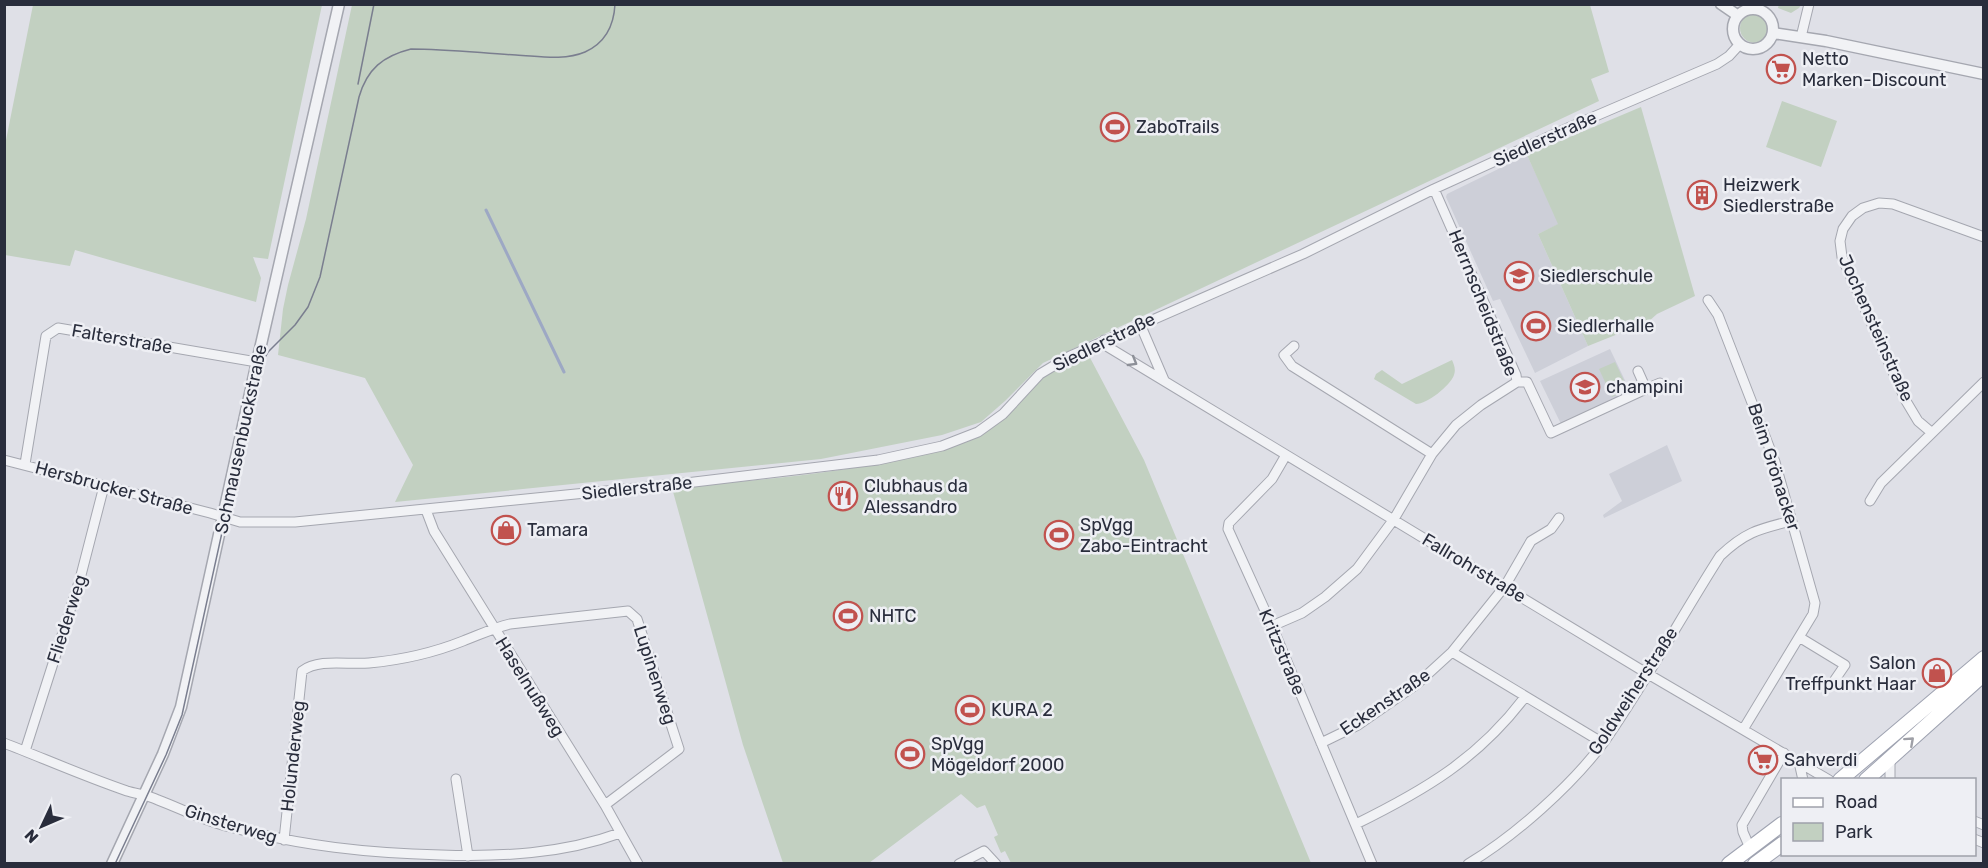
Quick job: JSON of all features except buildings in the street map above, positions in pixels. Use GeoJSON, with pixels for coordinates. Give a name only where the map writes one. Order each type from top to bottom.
{"type":"FeatureCollection","features":[{"type":"Feature","properties":{"kind":"main road"},"geometry":{"type":"LineString","coordinates":[[1842,778],[1983,658]]}},
{"type":"Feature","properties":{"kind":"main road"},"geometry":{"type":"LineString","coordinates":[[1868,778],[1983,674]]}},
{"type":"Feature","properties":{"kind":"main road"},"geometry":{"type":"LineString","coordinates":[[1729,864],[1781,825]]}},
{"type":"Feature","properties":{"kind":"main road"},"geometry":{"type":"LineString","coordinates":[[1755,864],[1781,845]]}},
{"type":"Feature","properties":{"kind":"street","name":"Schmausenbuckstraße"},"geometry":{"type":"LineString","coordinates":[[112,864],[169,739],[181,707],[339,4]]}},
{"type":"Feature","properties":{"kind":"street"},"geometry":{"type":"LineString","coordinates":[[1721,4],[1737,15]]}},
{"type":"Feature","properties":{"kind":"street"},"geometry":{"type":"LineString","coordinates":[[1801,37],[1809,4]]}},
{"type":"Feature","properties":{"kind":"street"},"geometry":{"type":"LineString","coordinates":[[1750,8],[1762,10],[1772,20],[1773,33],[1768,43],[1757,49],[1750,49],[1740,44],[1733,32],[1733,25],[1737,15],[1750,8]]}},
{"type":"Feature","properties":{"kind":"street"},"geometry":{"type":"LineString","coordinates":[[1773,33],[1983,74]]}},
{"type":"Feature","properties":{"kind":"street","name":"Siedlerstraße"},"geometry":{"type":"LineString","coordinates":[[224,517],[240,522],[275,523],[426,510],[776,473],[922,451],[966,438],[1003,414],[1040,374],[1058,362],[1303,254],[1434,189],[1630,100],[1717,64],[1730,56],[1740,44]]}},
{"type":"Feature","properties":{"kind":"street","name":"Herrnscheidstraße"},"geometry":{"type":"LineString","coordinates":[[1272,626],[1302,613],[1325,597],[1357,569],[1394,519],[1432,453],[1456,425],[1481,405],[1517,382],[1516,375],[1434,189]]}},
{"type":"Feature","properties":{"kind":"street","name":"Jochensteinstraße"},"geometry":{"type":"LineString","coordinates":[[1931,432],[1918,421],[1906,401],[1842,257],[1840,241],[1843,229],[1852,216],[1868,205],[1893,204],[1983,237]]}},
{"type":"Feature","properties":{"kind":"street","name":"Beim Grönacker"},"geometry":{"type":"LineString","coordinates":[[1708,300],[1718,315],[1755,405],[1775,462],[1815,603],[1813,614],[1744,728]]}},
{"type":"Feature","properties":{"kind":"street"},"geometry":{"type":"LineString","coordinates":[[1140,324],[1165,382]]}},
{"type":"Feature","properties":{"kind":"street","name":"Falterstraße"},"geometry":{"type":"LineString","coordinates":[[25,464],[46,336],[58,328],[257,362]]}},
{"type":"Feature","properties":{"kind":"street","name":"Fallrohrstraße"},"geometry":{"type":"LineString","coordinates":[[1104,340],[1108,347],[1165,382],[1648,674],[1744,728],[1826,778]]}},
{"type":"Feature","properties":{"kind":"street"},"geometry":{"type":"LineString","coordinates":[[1294,346],[1284,355],[1292,366],[1432,453]]}},
{"type":"Feature","properties":{"kind":"street"},"geometry":{"type":"LineString","coordinates":[[1638,371],[1646,389]]}},
{"type":"Feature","properties":{"kind":"street"},"geometry":{"type":"LineString","coordinates":[[1517,382],[1527,382],[1551,433],[1660,383]]}},
{"type":"Feature","properties":{"kind":"street"},"geometry":{"type":"LineString","coordinates":[[1870,501],[1881,483],[1983,382]]}},
{"type":"Feature","properties":{"kind":"street","name":"Kritzstraße"},"geometry":{"type":"LineString","coordinates":[[1286,455],[1272,479],[1229,523],[1228,529],[1272,626],[1372,864]]}},
{"type":"Feature","properties":{"kind":"street","name":"Hersbrucker Straße"},"geometry":{"type":"LineString","coordinates":[[4,460],[224,517]]}},
{"type":"Feature","properties":{"kind":"street","name":"Fliederweg"},"geometry":{"type":"LineString","coordinates":[[24,751],[80,579],[104,486]]}},
{"type":"Feature","properties":{"kind":"street","name":"Haselnußweg"},"geometry":{"type":"LineString","coordinates":[[426,510],[434,531],[604,805],[638,864]]}},
{"type":"Feature","properties":{"kind":"street","name":"Eckenstraße"},"geometry":{"type":"LineString","coordinates":[[1321,743],[1358,725],[1407,691],[1452,652],[1504,586],[1531,541],[1551,529],[1559,518]]}},
{"type":"Feature","properties":{"kind":"street","name":"Goldweiherstraße"},"geometry":{"type":"LineString","coordinates":[[1468,864],[1545,806],[1603,743],[1720,556],[1736,540],[1754,531],[1791,521]]}},
{"type":"Feature","properties":{"kind":"street","name":"Lupinenweg"},"geometry":{"type":"LineString","coordinates":[[493,628],[510,624],[628,611],[637,619],[679,749],[604,805]]}},
{"type":"Feature","properties":{"kind":"street","name":"Holunderweg"},"geometry":{"type":"LineString","coordinates":[[284,840],[302,671],[310,664],[359,664],[389,661],[421,654],[462,642],[493,628]]}},
{"type":"Feature","properties":{"kind":"street"},"geometry":{"type":"LineString","coordinates":[[1799,637],[1845,664],[1834,681]]}},
{"type":"Feature","properties":{"kind":"street"},"geometry":{"type":"LineString","coordinates":[[1452,652],[1603,743]]}},
{"type":"Feature","properties":{"kind":"street"},"geometry":{"type":"LineString","coordinates":[[1356,824],[1436,782],[1507,722],[1525,697]]}},
{"type":"Feature","properties":{"kind":"street","name":"Ginsterweg"},"geometry":{"type":"LineString","coordinates":[[4,743],[215,823],[284,840],[363,852],[468,856],[533,853],[620,833]]}},
{"type":"Feature","properties":{"kind":"street"},"geometry":{"type":"LineString","coordinates":[[1750,848],[1742,825],[1784,753]]}},
{"type":"Feature","properties":{"kind":"street"},"geometry":{"type":"LineString","coordinates":[[1890,758],[1890,778]]}},
{"type":"Feature","properties":{"kind":"street"},"geometry":{"type":"LineString","coordinates":[[1799,762],[1803,778]]}},
{"type":"Feature","properties":{"kind":"street"},"geometry":{"type":"LineString","coordinates":[[456,779],[468,856]]}},
{"type":"Feature","properties":{"kind":"street"},"geometry":{"type":"LineString","coordinates":[[959,864],[984,851],[996,864]]}},
{"type":"Feature","properties":{"kind":"shaded area","name":"Siedlerschule"},"geometry":{"type":"Polygon","coordinates":[[[1527,155],[1559,224],[1538,234],[1588,346],[1535,373],[1500,299],[1493,301],[1446,197],[1447,194],[1527,155]]]}},
{"type":"Feature","properties":{"kind":"shaded area","name":"champini"},"geometry":{"type":"Polygon","coordinates":[[[1610,349],[1631,393],[1562,426],[1540,381],[1610,349]]]}},
{"type":"Feature","properties":{"kind":"shaded area"},"geometry":{"type":"Polygon","coordinates":[[[1667,445],[1682,481],[1604,518],[1603,515],[1622,501],[1609,474],[1667,445]]]}},
{"type":"Feature","properties":{"kind":"green space"},"geometry":{"type":"Polygon","coordinates":[[[1779,4],[1801,5],[1791,13],[1778,8],[1779,4]]]}},
{"type":"Feature","properties":{"kind":"green space"},"geometry":{"type":"Polygon","coordinates":[[[33,5],[322,5],[268,259],[253,257],[261,278],[256,302],[75,250],[70,266],[5,255],[5,145],[33,5]]]}},
{"type":"Feature","properties":{"kind":"green space"},"geometry":{"type":"Polygon","coordinates":[[[352,5],[1590,5],[1609,72],[1591,79],[1599,101],[1043,363],[981,422],[942,435],[821,459],[395,502],[413,465],[365,378],[278,355],[288,285],[306,219],[352,5]]]}},
{"type":"Feature","properties":{"kind":"green space"},"geometry":{"type":"Polygon","coordinates":[[[1755,13],[1761,14],[1769,22],[1769,34],[1761,42],[1755,43],[1749,42],[1741,34],[1740,28],[1741,22],[1749,14],[1755,13]]]}},
{"type":"Feature","properties":{"kind":"green space"},"geometry":{"type":"Polygon","coordinates":[[[1782,101],[1837,121],[1821,167],[1766,147],[1782,101]]]}},
{"type":"Feature","properties":{"kind":"green space"},"geometry":{"type":"Polygon","coordinates":[[[1641,107],[1695,296],[1657,314],[1648,322],[1588,346],[1538,234],[1558,224],[1527,155],[1641,107]]]}},
{"type":"Feature","properties":{"kind":"green space"},"geometry":{"type":"Polygon","coordinates":[[[1087,352],[1144,460],[1311,863],[1011,863],[1005,851],[1001,853],[994,837],[998,835],[985,805],[977,808],[961,794],[869,863],[783,863],[743,745],[672,488],[825,472],[886,462],[957,445],[990,429],[1044,376],[1087,352]]]}},
{"type":"Feature","properties":{"kind":"green space"},"geometry":{"type":"Polygon","coordinates":[[[1452,360],[1455,371],[1452,379],[1438,394],[1421,403],[1416,404],[1374,379],[1376,374],[1382,370],[1402,384],[1452,360]]]}},
{"type":"Feature","properties":{"kind":"green space"},"geometry":{"type":"Polygon","coordinates":[[[1615,362],[1628,389],[1612,397],[1599,369],[1615,362]]]}},
{"type":"Feature","properties":{"kind":"waterway"},"geometry":{"type":"LineString","coordinates":[[486,210],[564,372]]}},
{"type":"Feature","properties":{"kind":"tram line"},"geometry":{"type":"LineString","coordinates":[[358,84],[374,4]]}},
{"type":"Feature","properties":{"kind":"tram line"},"geometry":{"type":"LineString","coordinates":[[115,864],[166,755],[182,715],[255,382],[268,352],[295,325],[308,307],[320,277],[362,87],[372,71],[384,60],[411,49],[551,57],[577,55],[592,48],[603,38],[613,19],[615,4]]}},
{"type":"Feature","properties":{"kind":"place","name":"Netto Marken-Discount"},"geometry":{"type":"Point","coordinates":[1781,69]}},
{"type":"Feature","properties":{"kind":"place","name":"ZaboTrails"},"geometry":{"type":"Point","coordinates":[1115,127]}},
{"type":"Feature","properties":{"kind":"place","name":"Heizwerk Siedlerstraße"},"geometry":{"type":"Point","coordinates":[1702,195]}},
{"type":"Feature","properties":{"kind":"place","name":"Siedlerschule"},"geometry":{"type":"Point","coordinates":[1519,276]}},
{"type":"Feature","properties":{"kind":"place","name":"Siedlerhalle"},"geometry":{"type":"Point","coordinates":[1536,326]}},
{"type":"Feature","properties":{"kind":"place","name":"champini"},"geometry":{"type":"Point","coordinates":[1585,387]}},
{"type":"Feature","properties":{"kind":"place","name":"Clubhaus da Alessandro"},"geometry":{"type":"Point","coordinates":[843,496]}},
{"type":"Feature","properties":{"kind":"place","name":"Tamara"},"geometry":{"type":"Point","coordinates":[506,530]}},
{"type":"Feature","properties":{"kind":"place","name":"SpVgg Zabo-Eintracht"},"geometry":{"type":"Point","coordinates":[1059,535]}},
{"type":"Feature","properties":{"kind":"place","name":"NHTC"},"geometry":{"type":"Point","coordinates":[848,616]}},
{"type":"Feature","properties":{"kind":"place","name":"Salon Treffpunkt Haar"},"geometry":{"type":"Point","coordinates":[1937,673]}},
{"type":"Feature","properties":{"kind":"place","name":"KURA 2"},"geometry":{"type":"Point","coordinates":[970,710]}},
{"type":"Feature","properties":{"kind":"place","name":"SpVgg Mögeldorf 2000"},"geometry":{"type":"Point","coordinates":[910,754]}},
{"type":"Feature","properties":{"kind":"place","name":"Sahverdi"},"geometry":{"type":"Point","coordinates":[1763,760]}}]}
